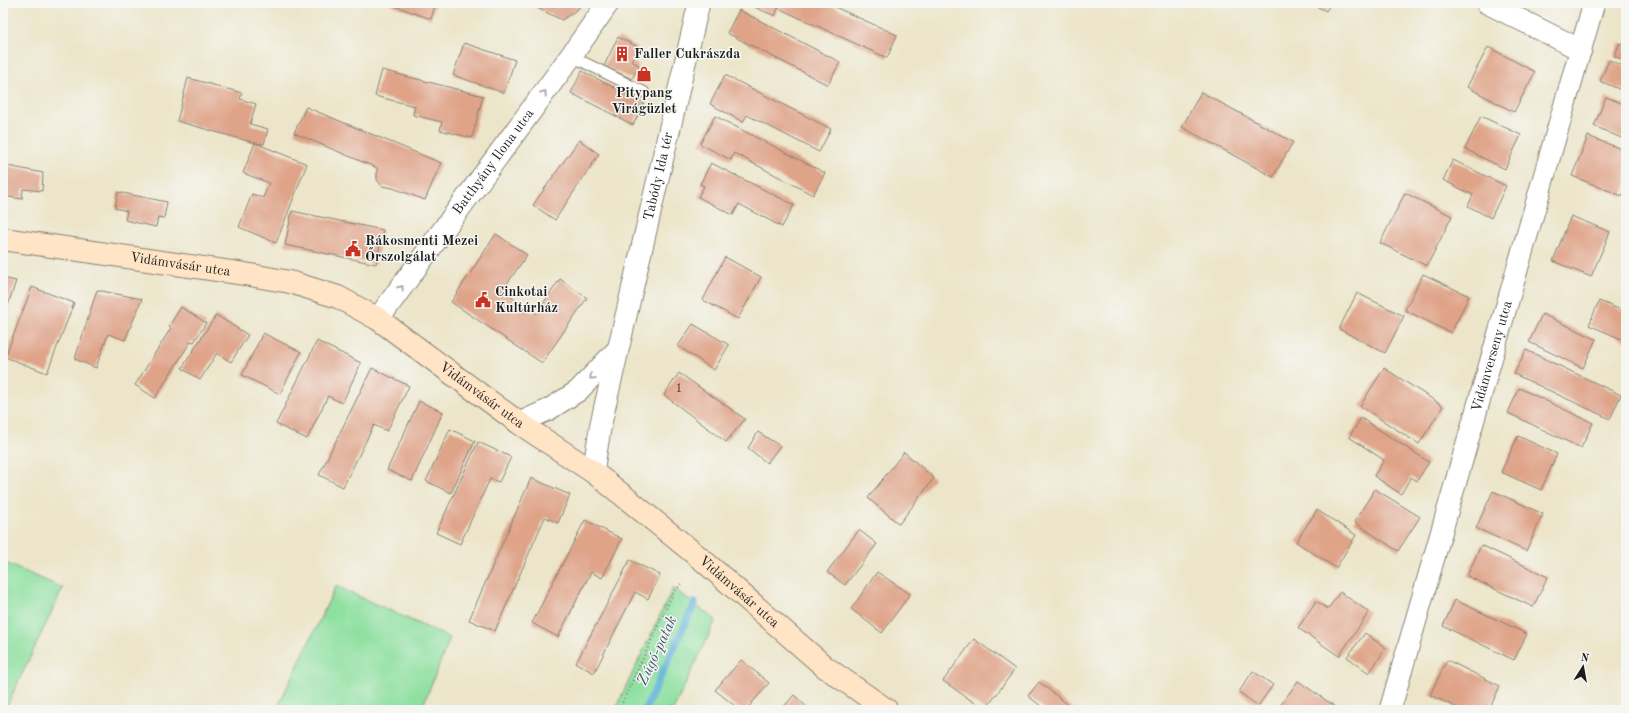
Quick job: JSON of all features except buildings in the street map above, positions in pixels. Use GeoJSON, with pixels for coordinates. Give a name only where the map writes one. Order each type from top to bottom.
{"type":"FeatureCollection","features":[{"type":"Feature","properties":{"kind":"main road","name":"Vidámvásár utca"},"geometry":{"type":"LineString","coordinates":[[3,239],[245,274],[290,282],[338,297],[378,319],[519,422],[593,472],[656,521],[706,563],[825,667],[888,710]]}},
{"type":"Feature","properties":{"kind":"street","name":"Batthyány Ilona utca"},"geometry":{"type":"LineString","coordinates":[[378,319],[571,56],[608,3]]}},
{"type":"Feature","properties":{"kind":"street","name":"Tabódy Ida tér"},"geometry":{"type":"LineString","coordinates":[[593,472],[601,423],[699,3]]}},
{"type":"Feature","properties":{"kind":"street"},"geometry":{"type":"LineString","coordinates":[[1487,3],[1581,50]]}},
{"type":"Feature","properties":{"kind":"street","name":"Vidámverseny utca"},"geometry":{"type":"LineString","coordinates":[[1390,710],[1594,3]]}},
{"type":"Feature","properties":{"kind":"street"},"geometry":{"type":"LineString","coordinates":[[519,422],[548,410],[578,391],[619,349]]}},
{"type":"Feature","properties":{"kind":"lane"},"geometry":{"type":"LineString","coordinates":[[571,56],[644,92]]}},
{"type":"Feature","properties":{"kind":"path"},"geometry":{"type":"LineString","coordinates":[[619,710],[672,595],[682,583]]}},
{"type":"Feature","properties":{"kind":"green space"},"geometry":{"type":"Polygon","coordinates":[[[3,562],[63,588],[5,710],[3,710],[3,562]]]}},
{"type":"Feature","properties":{"kind":"green space"},"geometry":{"type":"Polygon","coordinates":[[[336,586],[450,638],[421,710],[276,710],[336,586]]]}},
{"type":"Feature","properties":{"kind":"green space"},"geometry":{"type":"Polygon","coordinates":[[[673,588],[716,620],[673,710],[615,710],[673,588]]]}},
{"type":"Feature","properties":{"kind":"waterway","name":"Zúgó-patak"},"geometry":{"type":"LineString","coordinates":[[645,710],[695,603]]}},
{"type":"Feature","properties":{"kind":"place","name":"Faller Cukrászda"},"geometry":{"type":"Point","coordinates":[622,54]}},
{"type":"Feature","properties":{"kind":"place","name":"Pitypang Virágüzlet"},"geometry":{"type":"Point","coordinates":[644,74]}},
{"type":"Feature","properties":{"kind":"place","name":"Rákosmenti Mezei Őrszolgálat"},"geometry":{"type":"Point","coordinates":[353,249]}},
{"type":"Feature","properties":{"kind":"place","name":"Cinkotai Kultúrház"},"geometry":{"type":"Point","coordinates":[483,300]}}]}
